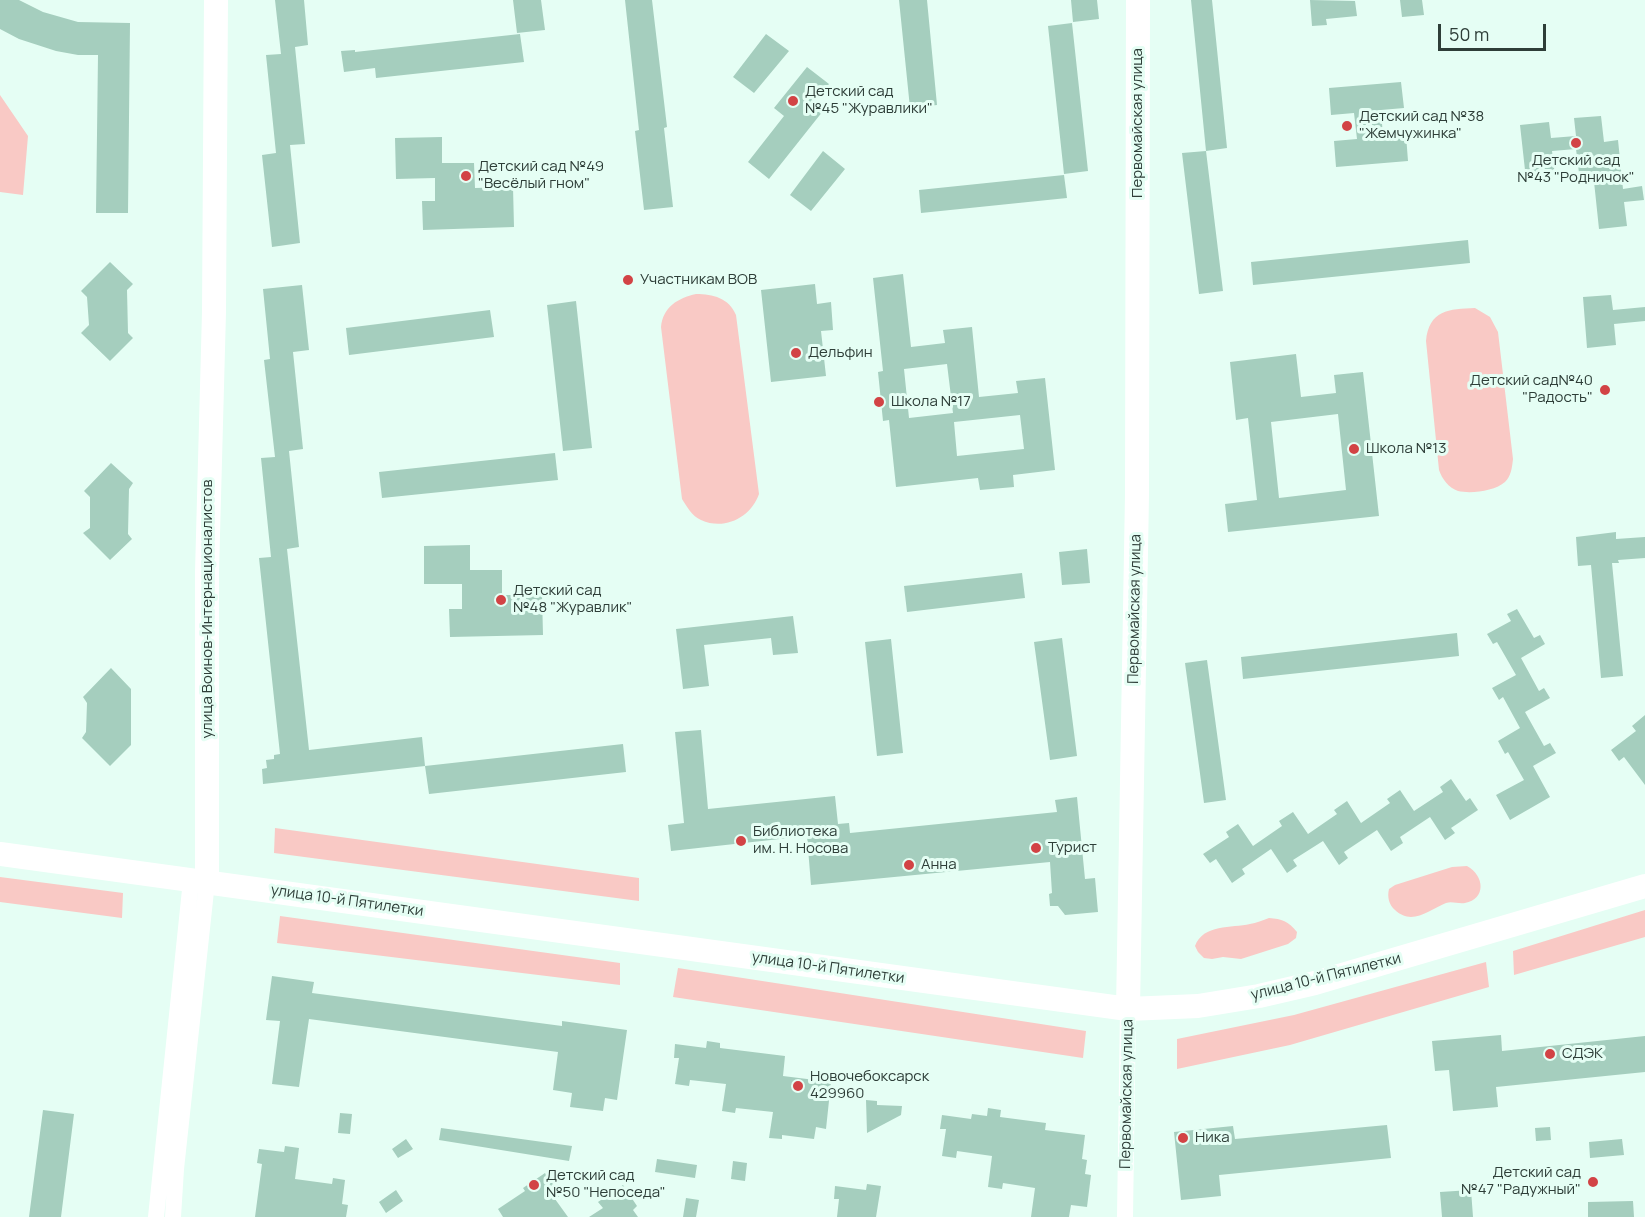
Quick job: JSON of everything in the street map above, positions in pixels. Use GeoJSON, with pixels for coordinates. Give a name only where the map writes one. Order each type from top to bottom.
{"type":"FeatureCollection","features":[{"type":"Feature","properties":{"kind":"main road","name":"Первомайская улица"},"geometry":{"type":"LineString","coordinates":[[1128,1010],[1137,461],[1138,0]]}},
{"type":"Feature","properties":{"kind":"main road","name":"улица Воинов-Интернационалистов"},"geometry":{"type":"LineString","coordinates":[[199,881],[207,572],[207,3]]}},
{"type":"Feature","properties":{"kind":"main road","name":"улица 10-й Пятилетки"},"geometry":{"type":"LineString","coordinates":[[0,854],[1128,1010],[1198,1006],[1259,996],[1315,983],[1645,886]]}},
{"type":"Feature","properties":{"kind":"street","name":"улица Воинов-Интернационалистов"},"geometry":{"type":"LineString","coordinates":[[156,1217],[199,881]]}},
{"type":"Feature","properties":{"kind":"street","name":"улица Воинов-Интернационалистов"},"geometry":{"type":"LineString","coordinates":[[173,1217],[176,1169],[196,1003],[199,881]]}},
{"type":"Feature","properties":{"kind":"street","name":"Первомайская улица"},"geometry":{"type":"LineString","coordinates":[[1125,1217],[1128,1010]]}},
{"type":"Feature","properties":{"kind":"shaded area"},"geometry":{"type":"Polygon","coordinates":[[[0,95],[28,136],[23,195],[0,192],[0,95]]]}},
{"type":"Feature","properties":{"kind":"shaded area"},"geometry":{"type":"Polygon","coordinates":[[[696,294],[720,298],[733,309],[736,315],[759,494],[750,509],[728,523],[710,523],[701,520],[690,511],[682,499],[661,327],[662,320],[672,304],[696,294]]]}},
{"type":"Feature","properties":{"kind":"shaded area"},"geometry":{"type":"Polygon","coordinates":[[[1475,308],[1490,317],[1498,332],[1513,459],[1509,477],[1501,485],[1483,491],[1463,492],[1449,485],[1439,470],[1426,341],[1431,323],[1436,317],[1457,309],[1475,308]]]}},
{"type":"Feature","properties":{"kind":"shaded area"},"geometry":{"type":"Polygon","coordinates":[[[275,828],[639,878],[639,901],[274,853],[275,828]]]}},
{"type":"Feature","properties":{"kind":"shaded area"},"geometry":{"type":"Polygon","coordinates":[[[1467,866],[1477,875],[1481,887],[1477,897],[1472,901],[1446,903],[1414,917],[1401,915],[1390,903],[1389,889],[1395,885],[1452,867],[1467,866]]]}},
{"type":"Feature","properties":{"kind":"shaded area"},"geometry":{"type":"Polygon","coordinates":[[[0,877],[123,893],[122,918],[0,902],[0,877]]]}},
{"type":"Feature","properties":{"kind":"shaded area"},"geometry":{"type":"Polygon","coordinates":[[[1645,910],[1645,937],[1514,975],[1513,951],[1645,910]]]}},
{"type":"Feature","properties":{"kind":"shaded area"},"geometry":{"type":"Polygon","coordinates":[[[280,916],[620,963],[620,985],[277,943],[280,916]]]}},
{"type":"Feature","properties":{"kind":"shaded area"},"geometry":{"type":"Polygon","coordinates":[[[1269,918],[1288,923],[1297,932],[1296,938],[1288,944],[1241,959],[1204,958],[1195,946],[1204,934],[1211,930],[1252,924],[1269,918]]]}},
{"type":"Feature","properties":{"kind":"shaded area"},"geometry":{"type":"Polygon","coordinates":[[[1486,962],[1489,987],[1290,1045],[1177,1069],[1177,1039],[1294,1015],[1486,962]]]}},
{"type":"Feature","properties":{"kind":"shaded area"},"geometry":{"type":"Polygon","coordinates":[[[678,968],[1086,1031],[1083,1058],[673,997],[678,968]]]}},
{"type":"Feature","properties":{"kind":"building"},"geometry":{"type":"Polygon","coordinates":[[[0,0],[19,0],[43,12],[78,22],[130,23],[128,213],[96,213],[98,55],[78,55],[56,51],[19,39],[0,29],[0,0]]]}},
{"type":"Feature","properties":{"kind":"building"},"geometry":{"type":"Polygon","coordinates":[[[275,0],[304,0],[308,45],[295,47],[305,144],[290,145],[300,243],[272,247],[262,155],[276,153],[266,55],[281,54],[275,0]]]}},
{"type":"Feature","properties":{"kind":"building"},"geometry":{"type":"Polygon","coordinates":[[[513,0],[541,0],[545,30],[517,33],[513,0]]]}},
{"type":"Feature","properties":{"kind":"building"},"geometry":{"type":"Polygon","coordinates":[[[625,0],[652,0],[667,127],[664,128],[673,207],[644,210],[635,131],[639,130],[625,0]]]}},
{"type":"Feature","properties":{"kind":"building"},"geometry":{"type":"Polygon","coordinates":[[[899,0],[927,0],[937,105],[910,108],[899,0]]]}},
{"type":"Feature","properties":{"kind":"building"},"geometry":{"type":"Polygon","coordinates":[[[1071,0],[1097,0],[1099,19],[1073,22],[1071,0]]]}},
{"type":"Feature","properties":{"kind":"building"},"geometry":{"type":"Polygon","coordinates":[[[1191,0],[1212,0],[1227,148],[1206,151],[1191,0]]]}},
{"type":"Feature","properties":{"kind":"building"},"geometry":{"type":"Polygon","coordinates":[[[1310,0],[1355,1],[1357,16],[1326,19],[1327,25],[1312,26],[1310,0]]]}},
{"type":"Feature","properties":{"kind":"building"},"geometry":{"type":"Polygon","coordinates":[[[1400,0],[1422,0],[1424,15],[1402,17],[1400,0]]]}},
{"type":"Feature","properties":{"kind":"building"},"geometry":{"type":"Polygon","coordinates":[[[1072,23],[1088,171],[1064,174],[1048,26],[1072,23]]]}},
{"type":"Feature","properties":{"kind":"building"},"geometry":{"type":"Polygon","coordinates":[[[520,34],[524,62],[376,78],[375,68],[344,72],[341,51],[355,50],[355,52],[520,34]]]}},
{"type":"Feature","properties":{"kind":"building"},"geometry":{"type":"Polygon","coordinates":[[[766,34],[789,51],[754,93],[733,77],[766,34]]]}},
{"type":"Feature","properties":{"kind":"building"},"geometry":{"type":"Polygon","coordinates":[[[807,67],[829,84],[813,103],[823,111],[769,179],[748,162],[784,116],[774,108],[807,67]]]}},
{"type":"Feature","properties":{"kind":"building"},"geometry":{"type":"Polygon","coordinates":[[[1401,82],[1404,108],[1381,110],[1383,137],[1406,135],[1408,161],[1336,167],[1334,141],[1357,139],[1354,113],[1331,115],[1329,88],[1401,82]]]}},
{"type":"Feature","properties":{"kind":"building"},"geometry":{"type":"Polygon","coordinates":[[[1601,116],[1604,142],[1618,140],[1623,189],[1642,186],[1644,200],[1624,202],[1627,226],[1599,229],[1593,172],[1579,173],[1576,149],[1552,151],[1555,176],[1526,179],[1520,125],[1549,122],[1551,138],[1576,136],[1574,118],[1601,116]]]}},
{"type":"Feature","properties":{"kind":"building"},"geometry":{"type":"Polygon","coordinates":[[[442,137],[442,163],[474,163],[475,188],[513,187],[514,227],[423,230],[422,201],[435,201],[435,178],[396,179],[395,138],[442,137]]]}},
{"type":"Feature","properties":{"kind":"building"},"geometry":{"type":"Polygon","coordinates":[[[823,151],[845,169],[811,211],[790,195],[823,151]]]}},
{"type":"Feature","properties":{"kind":"building"},"geometry":{"type":"Polygon","coordinates":[[[1206,151],[1223,291],[1199,294],[1182,153],[1206,151]]]}},
{"type":"Feature","properties":{"kind":"building"},"geometry":{"type":"Polygon","coordinates":[[[1064,175],[1067,198],[921,213],[919,190],[1064,175]]]}},
{"type":"Feature","properties":{"kind":"building"},"geometry":{"type":"Polygon","coordinates":[[[1468,240],[1470,263],[1253,285],[1251,262],[1468,240]]]}},
{"type":"Feature","properties":{"kind":"building"},"geometry":{"type":"Polygon","coordinates":[[[110,262],[133,284],[127,290],[128,333],[133,338],[110,361],[81,333],[89,325],[87,297],[81,291],[110,262]]]}},
{"type":"Feature","properties":{"kind":"building"},"geometry":{"type":"Polygon","coordinates":[[[903,274],[911,347],[945,343],[943,330],[972,327],[979,397],[1018,393],[1016,381],[1045,378],[1055,470],[1013,475],[1014,487],[980,490],[978,478],[896,487],[889,420],[883,421],[878,372],[883,371],[873,278],[903,274]],[[947,364],[904,369],[909,418],[953,413],[947,364]],[[1020,415],[954,422],[957,456],[1024,449],[1020,415]]]}},
{"type":"Feature","properties":{"kind":"building","name":"Дельфин"},"geometry":{"type":"Polygon","coordinates":[[[815,284],[817,304],[831,302],[833,330],[821,331],[826,376],[771,382],[761,290],[815,284]]]}},
{"type":"Feature","properties":{"kind":"building"},"geometry":{"type":"Polygon","coordinates":[[[302,285],[309,350],[293,352],[303,449],[289,451],[299,547],[287,549],[309,750],[422,737],[425,766],[263,784],[262,769],[267,768],[266,760],[274,759],[274,755],[280,754],[259,558],[271,557],[261,458],[275,457],[264,360],[270,359],[263,289],[302,285]]]}},
{"type":"Feature","properties":{"kind":"building"},"geometry":{"type":"Polygon","coordinates":[[[1611,295],[1613,310],[1645,307],[1645,321],[1614,324],[1616,345],[1587,348],[1583,297],[1611,295]]]}},
{"type":"Feature","properties":{"kind":"building"},"geometry":{"type":"Polygon","coordinates":[[[576,301],[592,448],[563,451],[547,305],[576,301]]]}},
{"type":"Feature","properties":{"kind":"building"},"geometry":{"type":"Polygon","coordinates":[[[490,310],[494,337],[349,355],[346,328],[490,310]]]}},
{"type":"Feature","properties":{"kind":"building"},"geometry":{"type":"Polygon","coordinates":[[[1296,354],[1301,397],[1336,393],[1334,375],[1363,372],[1379,516],[1228,532],[1225,504],[1257,500],[1248,418],[1236,420],[1230,362],[1296,354]],[[1338,414],[1271,422],[1279,498],[1346,490],[1338,414]]]}},
{"type":"Feature","properties":{"kind":"building"},"geometry":{"type":"Polygon","coordinates":[[[555,453],[558,480],[382,498],[379,472],[555,453]]]}},
{"type":"Feature","properties":{"kind":"building"},"geometry":{"type":"Polygon","coordinates":[[[111,463],[133,483],[129,489],[128,534],[132,539],[110,560],[83,533],[90,528],[90,497],[84,491],[111,463]]]}},
{"type":"Feature","properties":{"kind":"building"},"geometry":{"type":"Polygon","coordinates":[[[1616,532],[1616,539],[1645,537],[1645,558],[1618,560],[1619,563],[1612,563],[1623,676],[1601,678],[1591,565],[1578,566],[1576,537],[1616,532]]]}},
{"type":"Feature","properties":{"kind":"building"},"geometry":{"type":"Polygon","coordinates":[[[470,545],[470,570],[502,570],[502,595],[542,595],[543,635],[450,637],[449,609],[462,609],[462,584],[424,584],[424,546],[470,545]]]}},
{"type":"Feature","properties":{"kind":"building"},"geometry":{"type":"Polygon","coordinates":[[[1087,549],[1090,583],[1062,585],[1059,552],[1087,549]]]}},
{"type":"Feature","properties":{"kind":"building"},"geometry":{"type":"Polygon","coordinates":[[[1022,573],[1025,598],[907,612],[904,586],[1022,573]]]}},
{"type":"Feature","properties":{"kind":"building"},"geometry":{"type":"Polygon","coordinates":[[[1517,609],[1534,638],[1540,635],[1545,644],[1521,658],[1539,691],[1544,688],[1550,698],[1525,712],[1544,746],[1550,743],[1556,753],[1533,766],[1550,797],[1510,820],[1496,795],[1524,780],[1508,752],[1505,754],[1498,741],[1520,728],[1503,697],[1499,700],[1492,688],[1516,675],[1497,642],[1493,644],[1487,634],[1511,621],[1507,614],[1517,609]]]}},
{"type":"Feature","properties":{"kind":"building"},"geometry":{"type":"Polygon","coordinates":[[[793,616],[798,653],[773,655],[771,638],[704,645],[709,686],[683,689],[676,629],[793,616]]]}},
{"type":"Feature","properties":{"kind":"building"},"geometry":{"type":"Polygon","coordinates":[[[1457,633],[1459,656],[1243,679],[1241,657],[1457,633]]]}},
{"type":"Feature","properties":{"kind":"building"},"geometry":{"type":"Polygon","coordinates":[[[1062,638],[1077,756],[1050,760],[1034,642],[1062,638]]]}},
{"type":"Feature","properties":{"kind":"building"},"geometry":{"type":"Polygon","coordinates":[[[891,639],[903,753],[877,756],[865,642],[891,639]]]}},
{"type":"Feature","properties":{"kind":"building"},"geometry":{"type":"Polygon","coordinates":[[[1207,660],[1226,800],[1204,803],[1185,663],[1207,660]]]}},
{"type":"Feature","properties":{"kind":"building"},"geometry":{"type":"Polygon","coordinates":[[[111,668],[131,689],[131,745],[110,766],[82,738],[86,732],[87,703],[83,697],[111,668]]]}},
{"type":"Feature","properties":{"kind":"building"},"geometry":{"type":"Polygon","coordinates":[[[1645,715],[1645,785],[1624,757],[1619,761],[1611,750],[1636,731],[1632,726],[1645,715]]]}},
{"type":"Feature","properties":{"kind":"building"},"geometry":{"type":"Polygon","coordinates":[[[701,730],[708,809],[835,796],[838,824],[849,823],[850,833],[1057,812],[1055,800],[1077,797],[1085,879],[1095,878],[1098,912],[1065,915],[1058,906],[1050,906],[1049,894],[1052,893],[1050,862],[811,885],[807,836],[671,851],[668,825],[684,823],[675,732],[701,730]]]}},
{"type":"Feature","properties":{"kind":"building"},"geometry":{"type":"Polygon","coordinates":[[[623,744],[626,772],[429,794],[425,766],[623,744]]]}},
{"type":"Feature","properties":{"kind":"building"},"geometry":{"type":"Polygon","coordinates":[[[1451,779],[1466,801],[1470,798],[1478,810],[1451,828],[1455,833],[1445,840],[1430,817],[1400,837],[1403,843],[1391,851],[1377,830],[1344,852],[1348,858],[1339,865],[1323,841],[1293,860],[1297,866],[1287,873],[1271,849],[1242,869],[1245,874],[1232,883],[1216,859],[1210,863],[1203,854],[1229,837],[1226,832],[1238,824],[1253,846],[1282,826],[1279,821],[1293,812],[1308,834],[1337,814],[1334,810],[1347,801],[1361,823],[1390,803],[1387,799],[1400,790],[1414,811],[1443,792],[1440,787],[1451,779]]]}},
{"type":"Feature","properties":{"kind":"building"},"geometry":{"type":"Polygon","coordinates":[[[272,976],[314,982],[312,993],[562,1026],[562,1021],[627,1030],[617,1100],[605,1098],[603,1111],[570,1107],[572,1093],[553,1090],[558,1052],[309,1019],[299,1087],[272,1084],[280,1021],[266,1020],[272,976]]]}},
{"type":"Feature","properties":{"kind":"building"},"geometry":{"type":"Polygon","coordinates":[[[1501,1035],[1502,1051],[1645,1036],[1645,1072],[1496,1087],[1498,1107],[1453,1111],[1449,1070],[1435,1071],[1432,1041],[1501,1035]]]}},
{"type":"Feature","properties":{"kind":"building"},"geometry":{"type":"Polygon","coordinates":[[[707,1041],[720,1043],[720,1048],[785,1056],[783,1076],[831,1082],[826,1129],[816,1127],[814,1139],[782,1135],[782,1139],[769,1138],[773,1112],[736,1108],[735,1113],[722,1111],[726,1084],[690,1080],[689,1086],[675,1084],[679,1058],[674,1058],[675,1044],[706,1048],[707,1041]]]}},
{"type":"Feature","properties":{"kind":"building"},"geometry":{"type":"Polygon","coordinates":[[[866,1100],[877,1101],[877,1105],[902,1106],[901,1115],[867,1133],[866,1100]]]}},
{"type":"Feature","properties":{"kind":"building"},"geometry":{"type":"Polygon","coordinates":[[[988,1108],[1001,1110],[1000,1117],[1046,1123],[1045,1130],[1085,1135],[1082,1159],[1087,1160],[1085,1174],[1091,1175],[1087,1207],[1071,1205],[1069,1217],[1031,1217],[1035,1188],[1003,1183],[1002,1189],[988,1187],[992,1156],[957,1151],[956,1158],[942,1156],[946,1129],[940,1129],[942,1115],[971,1119],[972,1114],[987,1116],[988,1108]]]}},
{"type":"Feature","properties":{"kind":"building"},"geometry":{"type":"Polygon","coordinates":[[[43,1110],[74,1114],[61,1217],[29,1217],[43,1110]]]}},
{"type":"Feature","properties":{"kind":"building"},"geometry":{"type":"Polygon","coordinates":[[[340,1113],[352,1114],[350,1134],[338,1133],[340,1113]]]}},
{"type":"Feature","properties":{"kind":"building"},"geometry":{"type":"Polygon","coordinates":[[[1387,1125],[1391,1158],[1219,1175],[1221,1196],[1181,1200],[1174,1132],[1233,1126],[1235,1139],[1387,1125]]]}},
{"type":"Feature","properties":{"kind":"building"},"geometry":{"type":"Polygon","coordinates":[[[1550,1127],[1551,1140],[1536,1141],[1535,1128],[1550,1127]]]}},
{"type":"Feature","properties":{"kind":"building"},"geometry":{"type":"Polygon","coordinates":[[[441,1128],[572,1146],[569,1161],[439,1140],[441,1128]]]}},
{"type":"Feature","properties":{"kind":"building"},"geometry":{"type":"Polygon","coordinates":[[[406,1139],[413,1149],[398,1158],[392,1149],[406,1139]]]}},
{"type":"Feature","properties":{"kind":"building"},"geometry":{"type":"Polygon","coordinates":[[[1622,1139],[1624,1155],[1590,1158],[1589,1142],[1622,1139]]]}},
{"type":"Feature","properties":{"kind":"building"},"geometry":{"type":"Polygon","coordinates":[[[285,1146],[299,1148],[295,1179],[332,1184],[333,1178],[345,1180],[342,1204],[348,1205],[346,1217],[255,1217],[262,1164],[257,1163],[259,1149],[284,1152],[285,1146]]]}},
{"type":"Feature","properties":{"kind":"building"},"geometry":{"type":"Polygon","coordinates":[[[657,1159],[697,1165],[695,1178],[655,1172],[657,1159]]]}},
{"type":"Feature","properties":{"kind":"building"},"geometry":{"type":"Polygon","coordinates":[[[733,1161],[747,1163],[745,1181],[731,1179],[733,1161]]]}},
{"type":"Feature","properties":{"kind":"building"},"geometry":{"type":"Polygon","coordinates":[[[545,1173],[561,1195],[555,1199],[568,1217],[503,1217],[498,1209],[525,1191],[523,1188],[545,1173]]]}},
{"type":"Feature","properties":{"kind":"building"},"geometry":{"type":"Polygon","coordinates":[[[867,1184],[881,1186],[876,1217],[837,1217],[839,1199],[834,1199],[835,1186],[866,1190],[867,1184]]]}},
{"type":"Feature","properties":{"kind":"building"},"geometry":{"type":"Polygon","coordinates":[[[623,1185],[637,1206],[633,1210],[638,1217],[589,1217],[603,1208],[598,1202],[623,1185]]]}},
{"type":"Feature","properties":{"kind":"building"},"geometry":{"type":"Polygon","coordinates":[[[396,1190],[403,1201],[386,1213],[379,1202],[396,1190]]]}},
{"type":"Feature","properties":{"kind":"building"},"geometry":{"type":"Polygon","coordinates":[[[1471,1190],[1473,1217],[1442,1217],[1440,1192],[1471,1190]]]}},
{"type":"Feature","properties":{"kind":"building"},"geometry":{"type":"Polygon","coordinates":[[[686,1198],[699,1200],[696,1217],[683,1217],[686,1198]]]}},
{"type":"Feature","properties":{"kind":"building"},"geometry":{"type":"Polygon","coordinates":[[[1633,1201],[1634,1217],[1588,1217],[1588,1202],[1633,1201]]]}},
{"type":"Feature","properties":{"kind":"place","name":"Детский сад №45 \"Журавлики\""},"geometry":{"type":"Point","coordinates":[793,101]}},
{"type":"Feature","properties":{"kind":"place","name":"Детский сад №38 \"Жемчужинка\""},"geometry":{"type":"Point","coordinates":[1347,126]}},
{"type":"Feature","properties":{"kind":"place","name":"Детский сад №43 \"Родничок\""},"geometry":{"type":"Point","coordinates":[1576,143]}},
{"type":"Feature","properties":{"kind":"place","name":"Детский сад №49 \"Весёлый гном\""},"geometry":{"type":"Point","coordinates":[466,176]}},
{"type":"Feature","properties":{"kind":"place","name":"Участникам ВОВ"},"geometry":{"type":"Point","coordinates":[628,280]}},
{"type":"Feature","properties":{"kind":"place","name":"Дельфин"},"geometry":{"type":"Point","coordinates":[796,353]}},
{"type":"Feature","properties":{"kind":"place","name":"Детский сад№40 \"Радость\""},"geometry":{"type":"Point","coordinates":[1605,390]}},
{"type":"Feature","properties":{"kind":"place","name":"Школа №17"},"geometry":{"type":"Point","coordinates":[879,402]}},
{"type":"Feature","properties":{"kind":"place","name":"Школа №13"},"geometry":{"type":"Point","coordinates":[1354,449]}},
{"type":"Feature","properties":{"kind":"place","name":"Детский сад №48 \"Журавлик\""},"geometry":{"type":"Point","coordinates":[501,600]}},
{"type":"Feature","properties":{"kind":"place","name":"Библиотека им. Н. Носова"},"geometry":{"type":"Point","coordinates":[741,841]}},
{"type":"Feature","properties":{"kind":"place","name":"Турист"},"geometry":{"type":"Point","coordinates":[1036,848]}},
{"type":"Feature","properties":{"kind":"place","name":"Анна"},"geometry":{"type":"Point","coordinates":[909,865]}},
{"type":"Feature","properties":{"kind":"place","name":"СДЭК"},"geometry":{"type":"Point","coordinates":[1550,1054]}},
{"type":"Feature","properties":{"kind":"place","name":"Новочебоксарск 429960"},"geometry":{"type":"Point","coordinates":[798,1086]}},
{"type":"Feature","properties":{"kind":"place","name":"Ника"},"geometry":{"type":"Point","coordinates":[1183,1138]}},
{"type":"Feature","properties":{"kind":"place","name":"Детский сад №47 \"Радужный\""},"geometry":{"type":"Point","coordinates":[1593,1182]}},
{"type":"Feature","properties":{"kind":"place","name":"Детский сад №50 \"Непоседа\""},"geometry":{"type":"Point","coordinates":[534,1185]}}]}
